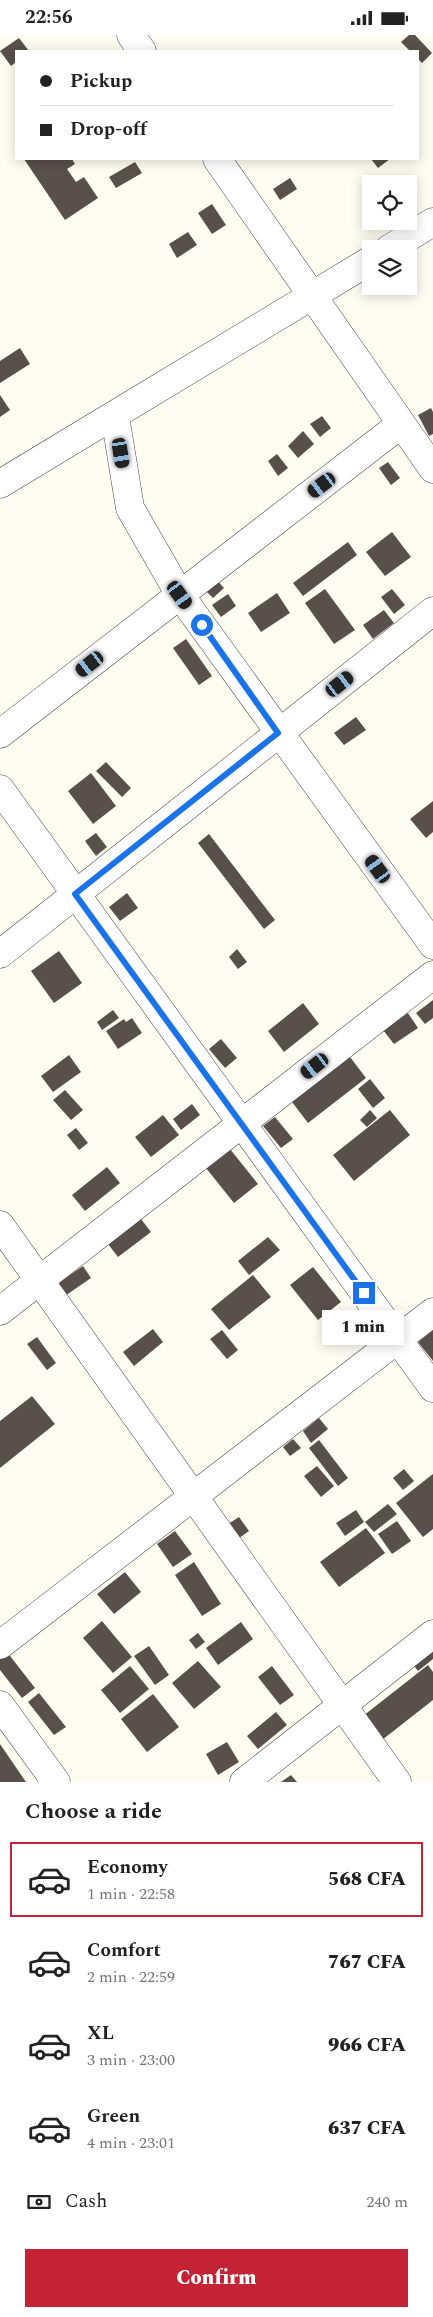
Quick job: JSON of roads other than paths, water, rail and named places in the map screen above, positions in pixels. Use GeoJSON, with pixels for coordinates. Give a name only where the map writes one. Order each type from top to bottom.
{"type":"FeatureCollection","features":[{"type":"Feature","properties":{"kind":"street"},"geometry":{"type":"LineString","coordinates":[[131,35],[141,50]]}},
{"type":"Feature","properties":{"kind":"street"},"geometry":{"type":"LineString","coordinates":[[218,160],[433,469]]}},
{"type":"Feature","properties":{"kind":"street"},"geometry":{"type":"LineString","coordinates":[[404,240],[433,222]]}},
{"type":"Feature","properties":{"kind":"street"},"geometry":{"type":"LineString","coordinates":[[0,485],[362,265]]}},
{"type":"Feature","properties":{"kind":"street"},"geometry":{"type":"LineString","coordinates":[[115,415],[130,508],[180,595],[433,945]]}},
{"type":"Feature","properties":{"kind":"street"},"geometry":{"type":"LineString","coordinates":[[0,734],[401,424]]}},
{"type":"Feature","properties":{"kind":"street"},"geometry":{"type":"LineString","coordinates":[[0,954],[433,611]]}},
{"type":"Feature","properties":{"kind":"street"},"geometry":{"type":"LineString","coordinates":[[0,789],[433,1388]]}},
{"type":"Feature","properties":{"kind":"street"},"geometry":{"type":"LineString","coordinates":[[0,1311],[433,975]]}},
{"type":"Feature","properties":{"kind":"street"},"geometry":{"type":"LineString","coordinates":[[0,1225],[397,1782]]}},
{"type":"Feature","properties":{"kind":"street"},"geometry":{"type":"LineString","coordinates":[[0,1645],[433,1312]]}},
{"type":"Feature","properties":{"kind":"street"},"geometry":{"type":"LineString","coordinates":[[244,1782],[433,1634]]}},
{"type":"Feature","properties":{"kind":"street"},"geometry":{"type":"LineString","coordinates":[[0,1705],[56,1782]]}}]}
